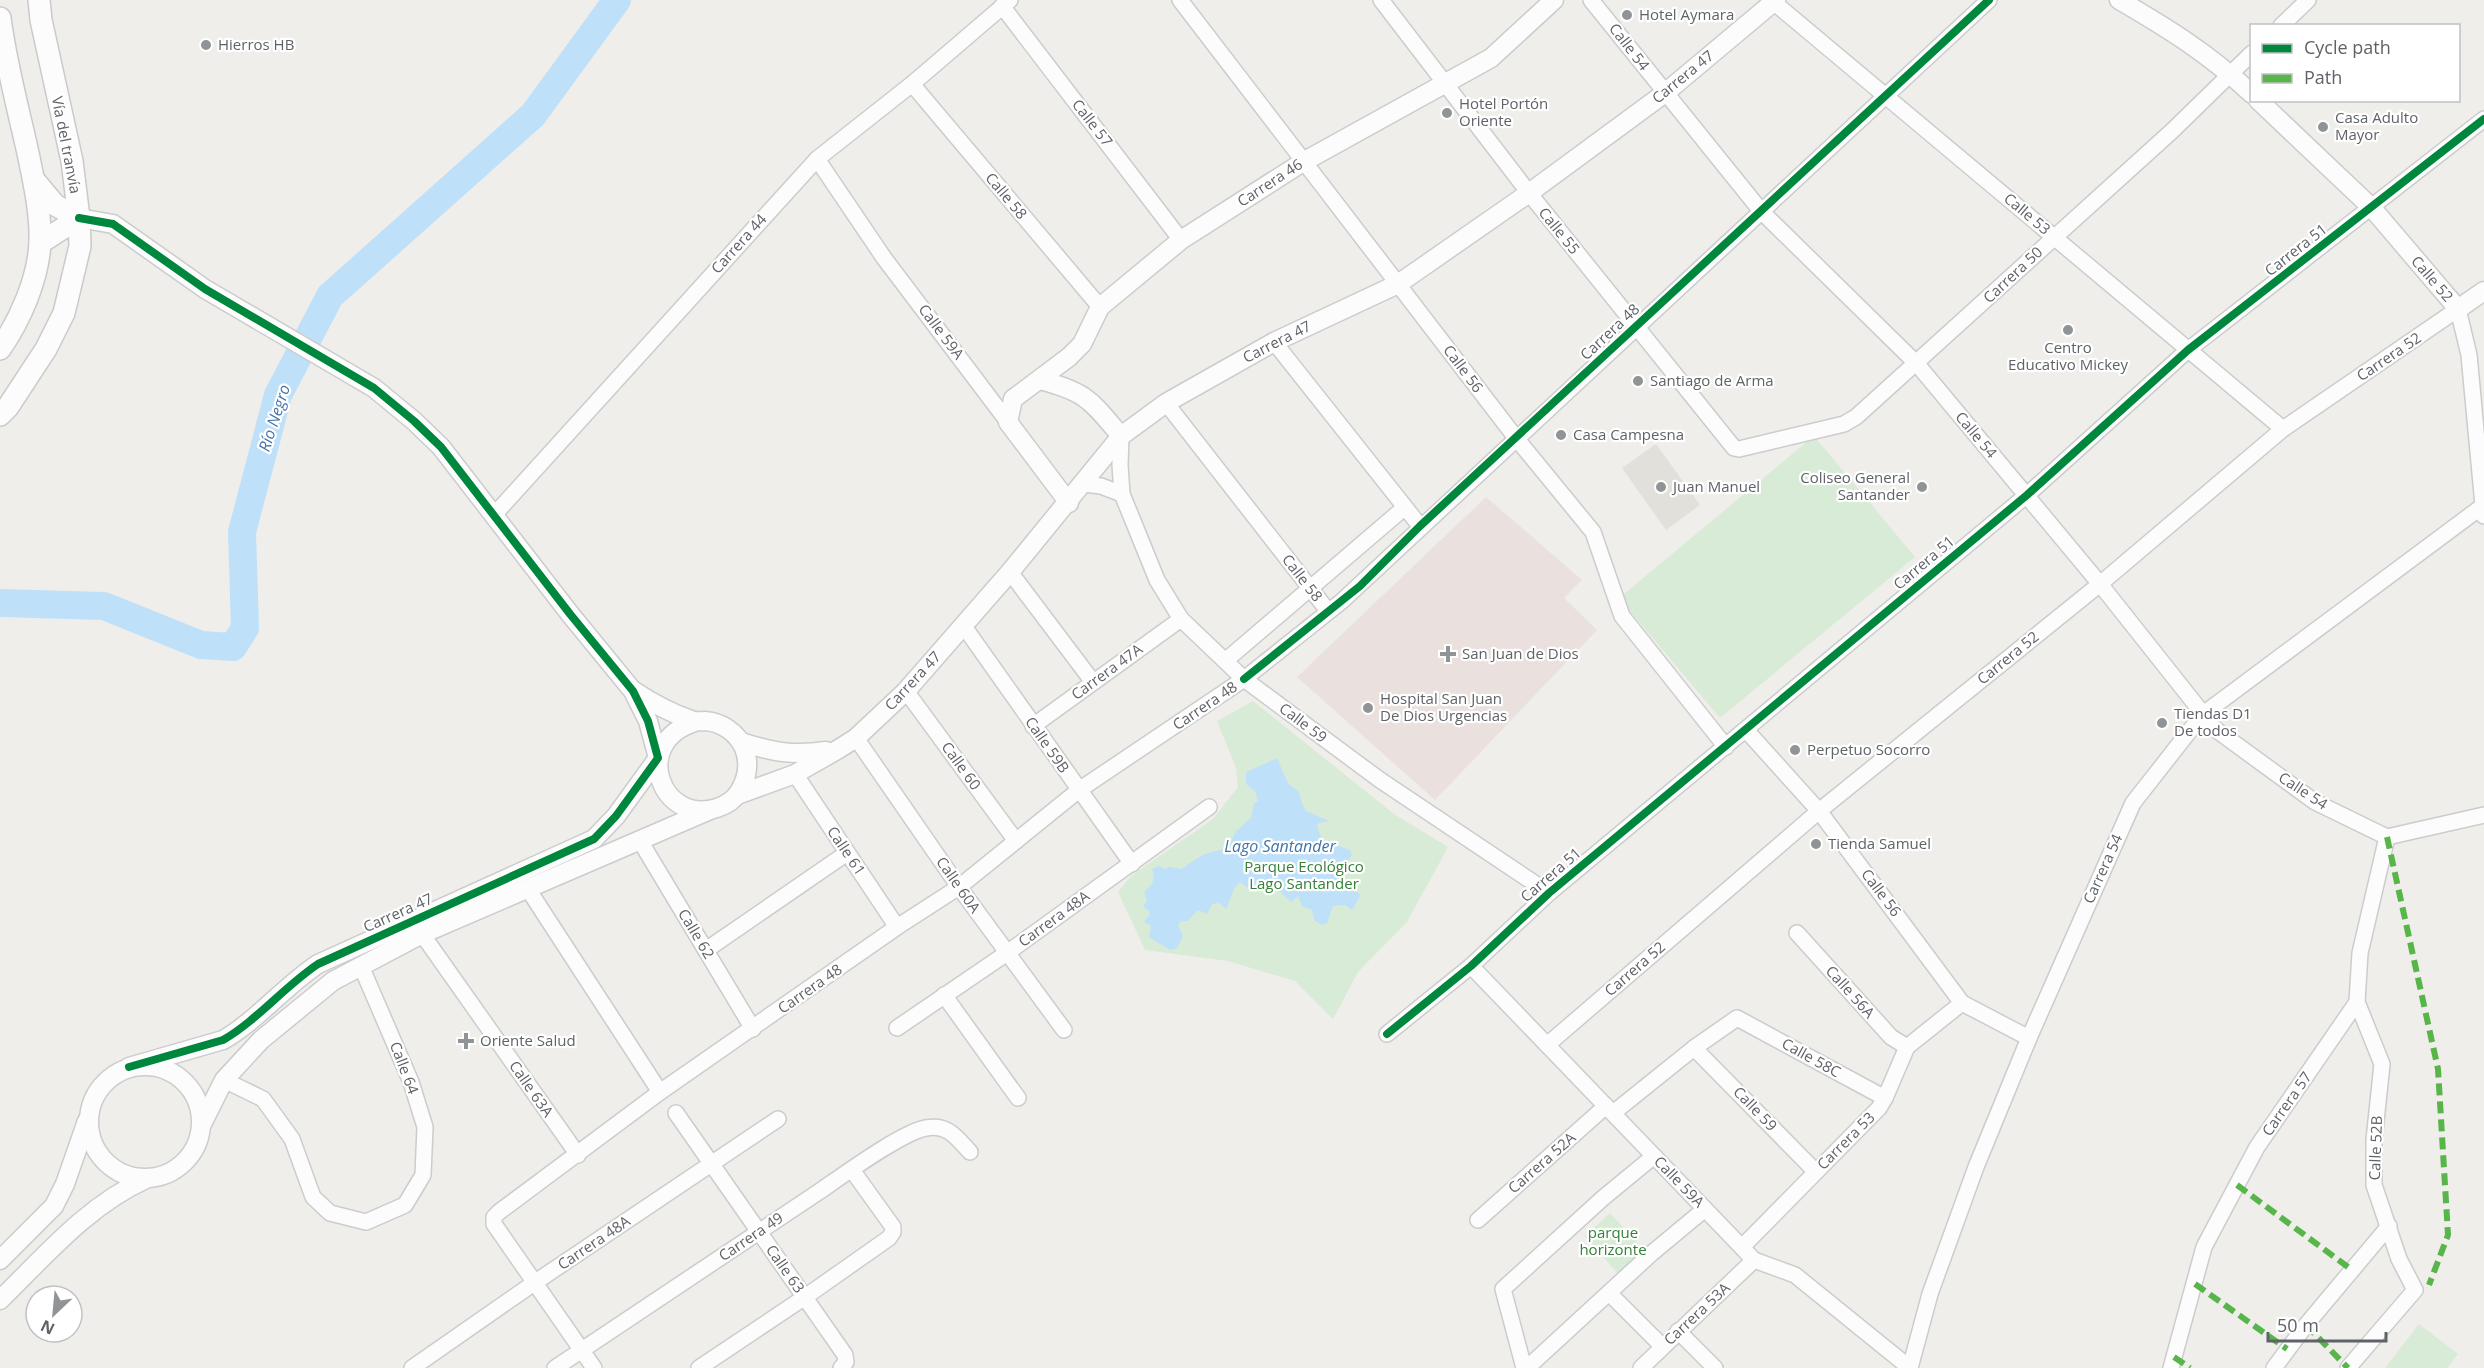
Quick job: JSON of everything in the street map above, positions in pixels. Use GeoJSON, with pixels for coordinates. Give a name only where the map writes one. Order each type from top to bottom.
{"type":"FeatureCollection","features":[{"type":"Feature","properties":{"kind":"main road","name":"Vía del tranvía"},"geometry":{"type":"LineString","coordinates":[[0,415],[8,407],[46,349],[64,313],[80,246],[80,218],[72,161],[50,67],[39,0]]}},
{"type":"Feature","properties":{"kind":"main road"},"geometry":{"type":"LineString","coordinates":[[0,18],[4,48],[33,180],[40,243],[25,301],[10,334],[0,349]]}},
{"type":"Feature","properties":{"kind":"main road"},"geometry":{"type":"LineString","coordinates":[[33,180],[55,205],[80,218]]}},
{"type":"Feature","properties":{"kind":"main road"},"geometry":{"type":"LineString","coordinates":[[40,243],[80,218]]}},
{"type":"Feature","properties":{"kind":"street","name":"Calle 56"},"geometry":{"type":"LineString","coordinates":[[1180,0],[1516,438],[1593,532],[1622,616],[1726,747]]}},
{"type":"Feature","properties":{"kind":"street","name":"Calle 55"},"geometry":{"type":"LineString","coordinates":[[1381,0],[1529,193],[1734,448],[1747,449]]}},
{"type":"Feature","properties":{"kind":"street","name":"Carrera 46"},"geometry":{"type":"LineString","coordinates":[[1013,399],[1040,380],[1082,344],[1101,307],[1181,240],[1303,162],[1491,58],[1554,0]]}},
{"type":"Feature","properties":{"kind":"street","name":"Calle 54"},"geometry":{"type":"LineString","coordinates":[[1591,0],[1761,211],[1917,364],[2100,584],[2215,729],[2315,802],[2387,837]]}},
{"type":"Feature","properties":{"kind":"street","name":"Carrera 48"},"geometry":{"type":"LineString","coordinates":[[534,1282],[494,1224],[494,1217],[660,1092],[897,927],[959,887],[1078,790],[1244,679],[1328,611],[1372,575],[1420,526],[1989,0]]}},
{"type":"Feature","properties":{"kind":"street"},"geometry":{"type":"LineString","coordinates":[[2119,0],[2179,34],[2250,92]]}},
{"type":"Feature","properties":{"kind":"street"},"geometry":{"type":"LineString","coordinates":[[2283,24],[2308,0]]}},
{"type":"Feature","properties":{"kind":"street","name":"Carrera 47"},"geometry":{"type":"LineString","coordinates":[[737,795],[795,774],[856,738],[906,691],[1069,503],[1121,436],[1166,403],[1274,342],[1398,284],[1529,193],[1665,93],[1773,1]]}},
{"type":"Feature","properties":{"kind":"street","name":"Calle 53"},"geometry":{"type":"LineString","coordinates":[[1773,1],[2283,429]]}},
{"type":"Feature","properties":{"kind":"street","name":"Carrera 44"},"geometry":{"type":"LineString","coordinates":[[495,515],[817,159],[912,84],[1006,3]]}},
{"type":"Feature","properties":{"kind":"street","name":"Calle 57"},"geometry":{"type":"LineString","coordinates":[[1006,3],[1181,240]]}},
{"type":"Feature","properties":{"kind":"street","name":"Carrera 50"},"geometry":{"type":"LineString","coordinates":[[1747,449],[1844,424],[1856,417],[2172,131],[2250,55]]}},
{"type":"Feature","properties":{"kind":"street","name":"Calle 58"},"geometry":{"type":"LineString","coordinates":[[912,84],[1101,307]]}},
{"type":"Feature","properties":{"kind":"street","name":"Calle 52"},"geometry":{"type":"LineString","coordinates":[[2260,102],[2372,208],[2458,309],[2469,355],[2484,509]]}},
{"type":"Feature","properties":{"kind":"street","name":"Carrera 51"},"geometry":{"type":"LineString","coordinates":[[1387,1034],[1471,966],[1549,893],[2027,495],[2188,350],[2484,119]]}},
{"type":"Feature","properties":{"kind":"street","name":"Calle 59A"},"geometry":{"type":"LineString","coordinates":[[817,159],[884,258],[1069,503]]}},
{"type":"Feature","properties":{"kind":"street"},"geometry":{"type":"LineString","coordinates":[[80,218],[112,224],[205,289],[374,388],[414,421],[441,447],[570,614],[633,691],[648,721],[658,758],[660,779],[671,797],[689,808],[710,810],[729,802],[737,795],[748,769],[741,742],[734,734],[716,723],[695,722],[656,705],[633,691]]}},
{"type":"Feature","properties":{"kind":"street","name":"Carrera 52"},"geometry":{"type":"LineString","coordinates":[[1546,1045],[1820,811],[2100,584],[2283,429],[2484,291]]}},
{"type":"Feature","properties":{"kind":"street"},"geometry":{"type":"LineString","coordinates":[[1274,342],[1420,526]]}},
{"type":"Feature","properties":{"kind":"street"},"geometry":{"type":"LineString","coordinates":[[1040,380],[1077,391],[1091,401],[1121,436]]}},
{"type":"Feature","properties":{"kind":"street"},"geometry":{"type":"LineString","coordinates":[[990,398],[1013,399],[1008,422]]}},
{"type":"Feature","properties":{"kind":"street","name":"Calle 58"},"geometry":{"type":"LineString","coordinates":[[1166,403],[1328,611]]}},
{"type":"Feature","properties":{"kind":"street","name":"Calle 59"},"geometry":{"type":"LineString","coordinates":[[1121,436],[1122,494],[1157,580],[1180,619],[1244,679],[1380,780],[1549,893]]}},
{"type":"Feature","properties":{"kind":"street"},"geometry":{"type":"LineString","coordinates":[[1084,484],[1101,486],[1122,494]]}},
{"type":"Feature","properties":{"kind":"street"},"geometry":{"type":"LineString","coordinates":[[1226,661],[1404,508]]}},
{"type":"Feature","properties":{"kind":"street","name":"Carrera 54"},"geometry":{"type":"LineString","coordinates":[[1910,1368],[1934,1283],[1976,1167],[2029,1038],[2133,802],[2202,715],[2484,509]]}},
{"type":"Feature","properties":{"kind":"street"},"geometry":{"type":"LineString","coordinates":[[1010,572],[1094,682]]}},
{"type":"Feature","properties":{"kind":"street","name":"Carrera 47A"},"geometry":{"type":"LineString","coordinates":[[1033,726],[1180,619]]}},
{"type":"Feature","properties":{"kind":"street","name":"Calle 59B"},"geometry":{"type":"LineString","coordinates":[[963,625],[1132,864]]}},
{"type":"Feature","properties":{"kind":"street","name":"Calle 60"},"geometry":{"type":"LineString","coordinates":[[906,691],[1016,841]]}},
{"type":"Feature","properties":{"kind":"street"},"geometry":{"type":"LineString","coordinates":[[658,758],[667,738],[675,731],[695,722]]}},
{"type":"Feature","properties":{"kind":"street","name":"Calle 56"},"geometry":{"type":"LineString","coordinates":[[1746,730],[1820,811],[1962,1003],[2029,1038]]}},
{"type":"Feature","properties":{"kind":"street","name":"Calle 60A"},"geometry":{"type":"LineString","coordinates":[[856,738],[959,887],[1064,1030]]}},
{"type":"Feature","properties":{"kind":"street","name":"Carrera 47"},"geometry":{"type":"LineString","coordinates":[[741,742],[781,754],[837,750]]}},
{"type":"Feature","properties":{"kind":"street","name":"Carrera 47"},"geometry":{"type":"LineString","coordinates":[[129,1068],[223,1040],[235,1033],[286,988],[318,964],[594,839],[616,816],[658,758]]}},
{"type":"Feature","properties":{"kind":"street","name":"Calle 61"},"geometry":{"type":"LineString","coordinates":[[795,774],[897,927]]}},
{"type":"Feature","properties":{"kind":"street","name":"Carrera 48A"},"geometry":{"type":"LineString","coordinates":[[897,1028],[1007,953],[1209,807]]}},
{"type":"Feature","properties":{"kind":"street","name":"Carrera 47"},"geometry":{"type":"LineString","coordinates":[[202,1124],[224,1080],[261,1040],[333,981],[422,934],[710,810]]}},
{"type":"Feature","properties":{"kind":"street"},"geometry":{"type":"LineString","coordinates":[[2357,1002],[2360,953],[2387,837],[2484,815]]}},
{"type":"Feature","properties":{"kind":"street","name":"Calle 62"},"geometry":{"type":"LineString","coordinates":[[639,839],[753,1029]]}},
{"type":"Feature","properties":{"kind":"street"},"geometry":{"type":"LineString","coordinates":[[706,950],[847,853]]}},
{"type":"Feature","properties":{"kind":"street"},"geometry":{"type":"LineString","coordinates":[[528,889],[660,1092]]}},
{"type":"Feature","properties":{"kind":"street","name":"Calle 56A"},"geometry":{"type":"LineString","coordinates":[[1797,933],[1891,1037],[1907,1047]]}},
{"type":"Feature","properties":{"kind":"street","name":"Calle 63A"},"geometry":{"type":"LineString","coordinates":[[422,934],[578,1155]]}},
{"type":"Feature","properties":{"kind":"street","name":"Calle 64"},"geometry":{"type":"LineString","coordinates":[[224,1080],[263,1099],[292,1139],[313,1197],[330,1213],[366,1222],[405,1205],[423,1175],[424,1127],[411,1082],[361,966]]}},
{"type":"Feature","properties":{"kind":"street","name":"Calle 59A"},"geometry":{"type":"LineString","coordinates":[[1471,966],[1754,1260],[1795,1275],[1910,1368]]}},
{"type":"Feature","properties":{"kind":"street"},"geometry":{"type":"LineString","coordinates":[[944,995],[1018,1098]]}},
{"type":"Feature","properties":{"kind":"street","name":"Calle 52B"},"geometry":{"type":"LineString","coordinates":[[2348,1368],[2415,1290],[2399,1259],[2374,1185],[2374,1140],[2382,1064],[2357,1002]]}},
{"type":"Feature","properties":{"kind":"street","name":"Carrera 57"},"geometry":{"type":"LineString","coordinates":[[2171,1368],[2204,1247],[2257,1147],[2357,1002]]}},
{"type":"Feature","properties":{"kind":"street","name":"Carrera 53"},"geometry":{"type":"LineString","coordinates":[[1742,1247],[1879,1108],[1907,1047],[1962,1003]]}},
{"type":"Feature","properties":{"kind":"street","name":"Carrera 52A"},"geometry":{"type":"LineString","coordinates":[[1478,1220],[1609,1110],[1737,1018]]}},
{"type":"Feature","properties":{"kind":"street","name":"Calle 58C"},"geometry":{"type":"LineString","coordinates":[[1737,1018],[1885,1098]]}},
{"type":"Feature","properties":{"kind":"street","name":"Calle 59"},"geometry":{"type":"LineString","coordinates":[[1694,1048],[1815,1171]]}},
{"type":"Feature","properties":{"kind":"street"},"geometry":{"type":"LineString","coordinates":[[0,1260],[54,1206],[65,1184],[97,1091],[111,1077],[129,1068],[156,1067],[180,1077],[196,1098],[202,1124],[198,1143],[185,1162],[166,1175],[146,1179],[109,1198],[0,1300]]}},
{"type":"Feature","properties":{"kind":"street","name":"Calle 63"},"geometry":{"type":"LineString","coordinates":[[676,1113],[845,1355],[842,1367]]}},
{"type":"Feature","properties":{"kind":"street"},"geometry":{"type":"LineString","coordinates":[[88,1117],[92,1143],[99,1155],[120,1173],[146,1179]]}},
{"type":"Feature","properties":{"kind":"street","name":"Carrera 48A"},"geometry":{"type":"LineString","coordinates":[[412,1368],[534,1282],[778,1119]]}},
{"type":"Feature","properties":{"kind":"street","name":"Carrera 49"},"geometry":{"type":"LineString","coordinates":[[555,1368],[911,1133],[924,1128],[941,1127],[953,1132],[970,1152]]}},
{"type":"Feature","properties":{"kind":"street"},"geometry":{"type":"LineString","coordinates":[[1654,1156],[1603,1198],[1503,1289],[1530,1367],[1609,1293],[1706,1209]]}},
{"type":"Feature","properties":{"kind":"street"},"geometry":{"type":"LineString","coordinates":[[699,1368],[805,1298],[888,1238],[893,1227],[852,1170]]}},
{"type":"Feature","properties":{"kind":"street"},"geometry":{"type":"LineString","coordinates":[[2274,1368],[2306,1324],[2388,1226]]}},
{"type":"Feature","properties":{"kind":"street","name":"Carrera 53A"},"geometry":{"type":"LineString","coordinates":[[1641,1368],[1754,1260]]}},
{"type":"Feature","properties":{"kind":"street"},"geometry":{"type":"LineString","coordinates":[[534,1282],[594,1368]]}},
{"type":"Feature","properties":{"kind":"street"},"geometry":{"type":"LineString","coordinates":[[1609,1293],[1662,1346]]}},
{"type":"Feature","properties":{"kind":"street"},"geometry":{"type":"LineString","coordinates":[[1678,1331],[1715,1368]]}},
{"type":"Feature","properties":{"kind":"shaded area","name":"Juan Manuel"},"geometry":{"type":"Polygon","coordinates":[[[1656,444],[1700,505],[1666,530],[1622,468],[1656,444]]]}},
{"type":"Feature","properties":{"kind":"shaded area","name":"San Juan de Dios"},"geometry":{"type":"Polygon","coordinates":[[[1486,497],[1582,580],[1564,598],[1597,630],[1435,800],[1297,677],[1486,497]]]}},
{"type":"Feature","properties":{"kind":"green space"},"geometry":{"type":"Polygon","coordinates":[[[1814,436],[1915,557],[1720,718],[1619,598],[1814,436]]]}},
{"type":"Feature","properties":{"kind":"green space","name":"Parque Ecológico Lago Santander"},"geometry":{"type":"Polygon","coordinates":[[[1253,701],[1394,814],[1448,847],[1407,922],[1358,972],[1333,1019],[1295,981],[1228,961],[1145,950],[1118,892],[1131,876],[1213,819],[1238,787],[1236,768],[1217,721],[1253,701]]]}},
{"type":"Feature","properties":{"kind":"green space","name":"parque horizonte"},"geometry":{"type":"Polygon","coordinates":[[[1610,1213],[1647,1253],[1620,1276],[1585,1236],[1610,1213]]]}},
{"type":"Feature","properties":{"kind":"green space"},"geometry":{"type":"Polygon","coordinates":[[[2419,1324],[2458,1354],[2447,1368],[2385,1368],[2419,1324]]]}},
{"type":"Feature","properties":{"kind":"water","name":"Lago Santander"},"geometry":{"type":"Polygon","coordinates":[[[1277,758],[1288,783],[1299,792],[1306,811],[1329,821],[1319,823],[1317,826],[1322,840],[1350,850],[1352,855],[1343,866],[1337,879],[1361,895],[1352,910],[1345,905],[1333,906],[1327,923],[1322,925],[1314,920],[1312,910],[1302,906],[1298,896],[1291,902],[1274,886],[1265,890],[1259,884],[1248,888],[1240,882],[1235,887],[1226,909],[1220,903],[1212,904],[1207,914],[1198,910],[1188,921],[1181,921],[1178,925],[1183,936],[1177,948],[1170,950],[1149,937],[1151,926],[1144,922],[1150,914],[1143,907],[1147,900],[1144,891],[1154,879],[1152,869],[1159,866],[1165,869],[1169,867],[1181,869],[1204,854],[1228,848],[1236,831],[1251,818],[1254,803],[1258,801],[1255,791],[1246,784],[1246,772],[1277,758]]]}},
{"type":"Feature","properties":{"kind":"waterway","name":"Río Negro"},"geometry":{"type":"LineString","coordinates":[[0,603],[104,606],[201,645],[233,647],[245,628],[242,532],[278,395],[330,296],[533,115],[617,0]]}},
{"type":"Feature","properties":{"kind":"marked path"},"geometry":{"type":"LineString","coordinates":[[2387,837],[2438,1069],[2448,1235],[2429,1285]]}},
{"type":"Feature","properties":{"kind":"marked path"},"geometry":{"type":"LineString","coordinates":[[2237,1185],[2352,1270]]}},
{"type":"Feature","properties":{"kind":"marked path"},"geometry":{"type":"LineString","coordinates":[[2195,1284],[2287,1349]]}},
{"type":"Feature","properties":{"kind":"marked path"},"geometry":{"type":"LineString","coordinates":[[2306,1325],[2348,1368]]}},
{"type":"Feature","properties":{"kind":"marked path"},"geometry":{"type":"LineString","coordinates":[[2174,1357],[2190,1368]]}},
{"type":"Feature","properties":{"kind":"cycle path"},"geometry":{"type":"LineString","coordinates":[[1244,679],[1360,586],[1420,526],[1989,0]]}},
{"type":"Feature","properties":{"kind":"cycle path"},"geometry":{"type":"LineString","coordinates":[[1387,1034],[1471,966],[1549,893],[2027,495],[2188,350],[2484,119]]}},
{"type":"Feature","properties":{"kind":"cycle path"},"geometry":{"type":"LineString","coordinates":[[79,218],[113,224],[205,289],[374,388],[414,421],[441,447],[570,614],[633,691],[648,721],[658,758],[616,816],[594,839],[318,964],[247,1024],[223,1040],[129,1067]]}},
{"type":"Feature","properties":{"kind":"place","name":"Hotel Aymara"},"geometry":{"type":"Point","coordinates":[1627,15]}},
{"type":"Feature","properties":{"kind":"place","name":"Hierros HB"},"geometry":{"type":"Point","coordinates":[206,45]}},
{"type":"Feature","properties":{"kind":"place","name":"Hotel Portón Oriente"},"geometry":{"type":"Point","coordinates":[1447,113]}},
{"type":"Feature","properties":{"kind":"place","name":"Casa Adulto Mayor"},"geometry":{"type":"Point","coordinates":[2323,127]}},
{"type":"Feature","properties":{"kind":"place","name":"Centro Educativo Mickey"},"geometry":{"type":"Point","coordinates":[2068,330]}},
{"type":"Feature","properties":{"kind":"place","name":"Santiago de Arma"},"geometry":{"type":"Point","coordinates":[1638,381]}},
{"type":"Feature","properties":{"kind":"place","name":"Casa Campesna"},"geometry":{"type":"Point","coordinates":[1561,435]}},
{"type":"Feature","properties":{"kind":"place","name":"Juan Manuel"},"geometry":{"type":"Point","coordinates":[1661,487]}},
{"type":"Feature","properties":{"kind":"place","name":"Coliseo General Santander"},"geometry":{"type":"Point","coordinates":[1922,487]}},
{"type":"Feature","properties":{"kind":"place","name":"San Juan de Dios"},"geometry":{"type":"Point","coordinates":[1448,654]}},
{"type":"Feature","properties":{"kind":"place","name":"Hospital San Juan De Dios Urgencias"},"geometry":{"type":"Point","coordinates":[1368,708]}},
{"type":"Feature","properties":{"kind":"place","name":"Tiendas D1 De todos"},"geometry":{"type":"Point","coordinates":[2162,723]}},
{"type":"Feature","properties":{"kind":"place","name":"Perpetuo Socorro"},"geometry":{"type":"Point","coordinates":[1795,750]}},
{"type":"Feature","properties":{"kind":"place","name":"Tienda Samuel"},"geometry":{"type":"Point","coordinates":[1816,844]}},
{"type":"Feature","properties":{"kind":"place","name":"Oriente Salud"},"geometry":{"type":"Point","coordinates":[466,1041]}}]}
